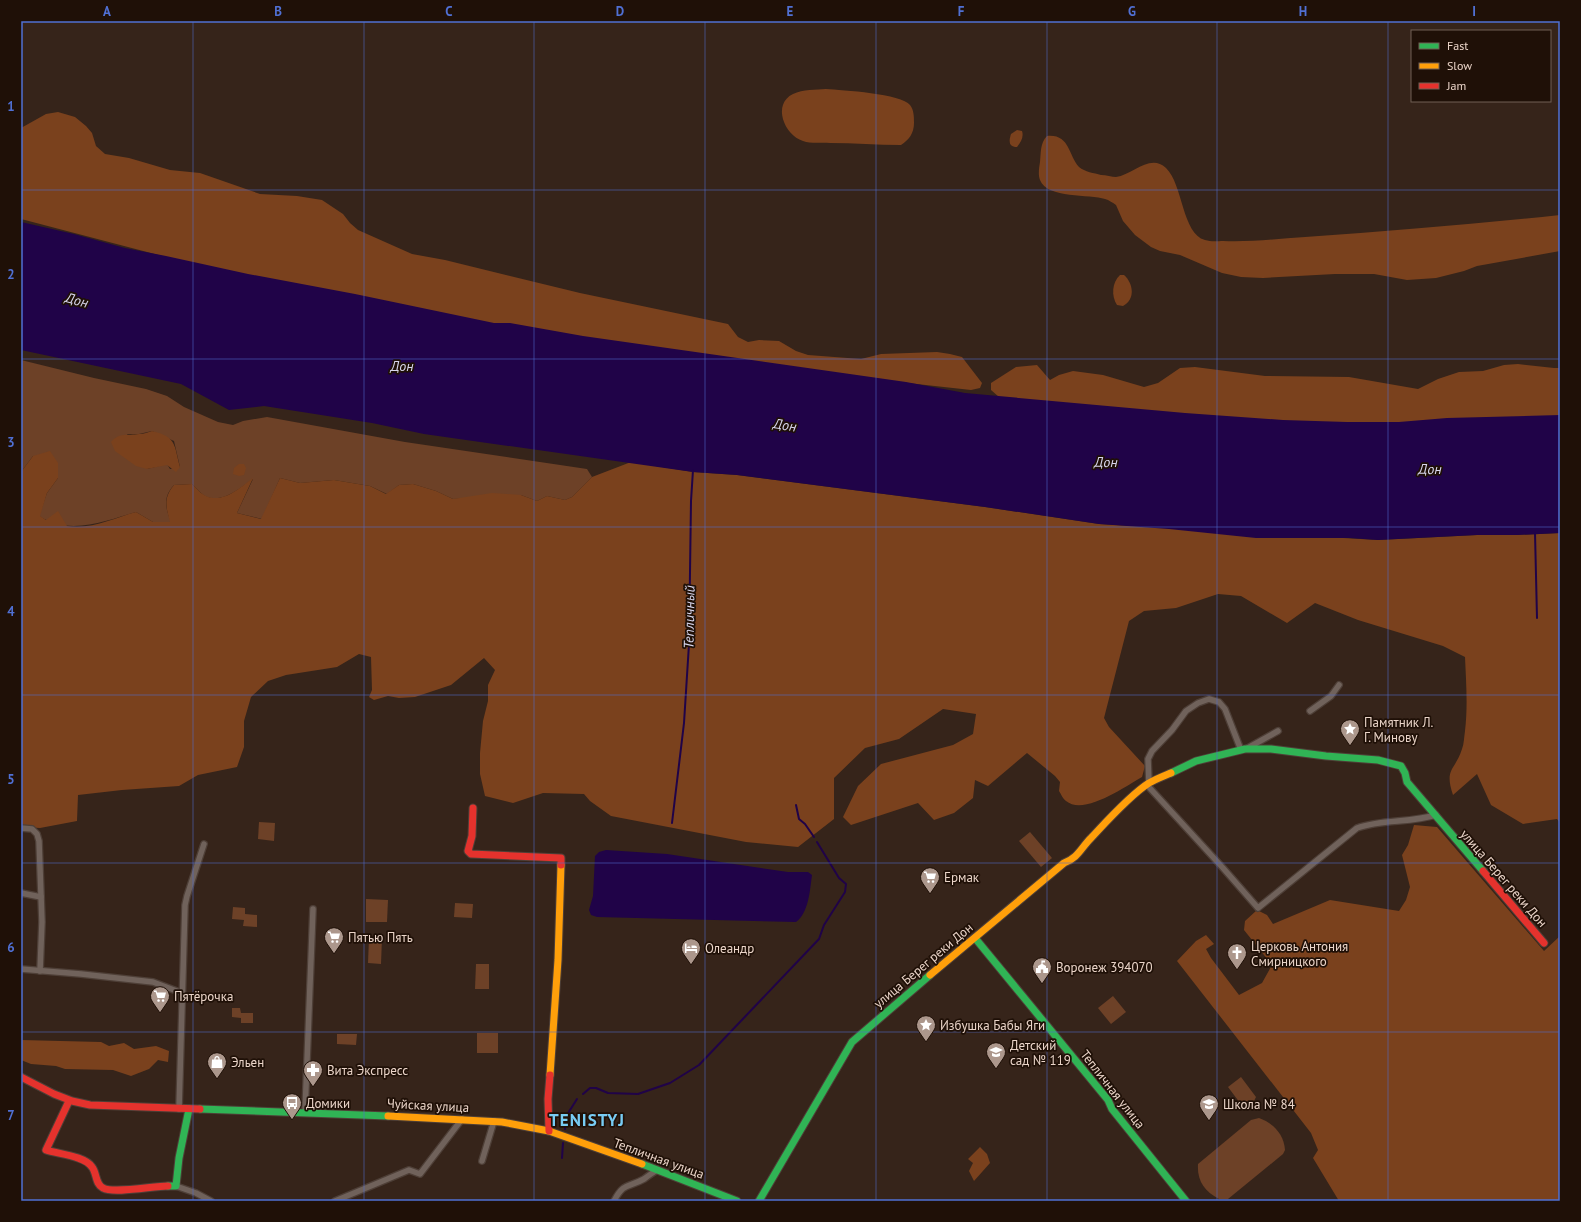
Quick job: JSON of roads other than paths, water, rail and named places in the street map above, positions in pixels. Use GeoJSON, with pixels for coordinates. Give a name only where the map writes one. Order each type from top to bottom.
{"type":"FeatureCollection","features":[{"type":"Feature","properties":{"kind":"street"},"geometry":{"type":"LineString","coordinates":[[1310,711],[1331,696],[1339,685]]}},
{"type":"Feature","properties":{"kind":"street"},"geometry":{"type":"LineString","coordinates":[[1278,731],[1243,750],[1225,709],[1218,702],[1209,699],[1198,703],[1186,711],[1172,730],[1152,751],[1148,759],[1148,784],[1258,908],[1358,828],[1370,823],[1424,818],[1436,815]]}},
{"type":"Feature","properties":{"kind":"street","name":"улица Берег реки Дон"},"geometry":{"type":"LineString","coordinates":[[759,1201],[852,1042],[1064,863],[1070,861],[1082,851],[1089,840],[1148,784],[1196,761],[1243,750],[1271,749],[1326,756],[1378,760],[1401,766],[1406,774],[1407,782],[1544,942]]}},
{"type":"Feature","properties":{"kind":"street"},"geometry":{"type":"LineString","coordinates":[[473,808],[472,836],[468,847],[468,851],[471,854],[561,858],[558,960],[548,1099],[549,1131]]}},
{"type":"Feature","properties":{"kind":"street"},"geometry":{"type":"LineString","coordinates":[[21,828],[32,829],[37,834],[39,841],[41,897],[40,971]]}},
{"type":"Feature","properties":{"kind":"street"},"geometry":{"type":"LineString","coordinates":[[179,1109],[185,905],[188,890],[204,844]]}},
{"type":"Feature","properties":{"kind":"street"},"geometry":{"type":"LineString","coordinates":[[21,893],[41,897]]}},
{"type":"Feature","properties":{"kind":"street"},"geometry":{"type":"LineString","coordinates":[[305,1112],[313,909]]}},
{"type":"Feature","properties":{"kind":"street","name":"Тепличная улица"},"geometry":{"type":"LineString","coordinates":[[974,938],[1108,1100],[1112,1109],[1186,1201]]}},
{"type":"Feature","properties":{"kind":"street"},"geometry":{"type":"LineString","coordinates":[[21,969],[153,982],[182,993]]}},
{"type":"Feature","properties":{"kind":"street","name":"Чуйская улица"},"geometry":{"type":"LineString","coordinates":[[21,1077],[69,1101],[90,1105],[462,1119],[494,1121],[549,1131]]}},
{"type":"Feature","properties":{"kind":"street"},"geometry":{"type":"LineString","coordinates":[[69,1101],[46,1150],[88,1163],[92,1167],[99,1185],[104,1188],[124,1189],[155,1186],[176,1186],[196,1193],[211,1201]]}},
{"type":"Feature","properties":{"kind":"street"},"geometry":{"type":"LineString","coordinates":[[176,1186],[179,1158],[189,1109]]}},
{"type":"Feature","properties":{"kind":"street"},"geometry":{"type":"LineString","coordinates":[[335,1201],[409,1170],[420,1174],[462,1119]]}},
{"type":"Feature","properties":{"kind":"street"},"geometry":{"type":"LineString","coordinates":[[482,1161],[494,1121]]}},
{"type":"Feature","properties":{"kind":"street","name":"Тепличная улица"},"geometry":{"type":"LineString","coordinates":[[549,1131],[737,1201]]}},
{"type":"Feature","properties":{"kind":"street"},"geometry":{"type":"LineString","coordinates":[[614,1201],[620,1190],[628,1184],[643,1179],[657,1170]]}},
{"type":"Feature","properties":{"kind":"water","name":"Дон"},"geometry":{"type":"Polygon","coordinates":[[[21,222],[74,234],[125,248],[494,323],[510,323],[583,336],[906,382],[965,393],[1185,413],[1283,420],[1399,422],[1447,418],[1560,415],[1560,533],[1378,540],[1349,538],[1256,538],[1169,529],[1099,524],[985,507],[737,475],[693,472],[424,434],[372,423],[264,406],[229,410],[181,384],[21,350],[21,222]]]}},
{"type":"Feature","properties":{"kind":"water"},"geometry":{"type":"Polygon","coordinates":[[[606,850],[667,854],[788,872],[808,872],[812,875],[808,900],[804,913],[796,922],[597,917],[591,915],[589,910],[593,896],[595,856],[599,852],[606,850]]]}},
{"type":"Feature","properties":{"kind":"waterway","name":"Тепличный"},"geometry":{"type":"LineString","coordinates":[[672,823],[684,723],[689,644],[691,501],[693,470]]}},
{"type":"Feature","properties":{"kind":"waterway"},"geometry":{"type":"LineString","coordinates":[[1535,533],[1537,618]]}},
{"type":"Feature","properties":{"kind":"waterway"},"geometry":{"type":"LineString","coordinates":[[796,805],[799,819],[805,824],[814,837]]}},
{"type":"Feature","properties":{"kind":"waterway"},"geometry":{"type":"LineString","coordinates":[[583,1094],[590,1088],[596,1088],[608,1093],[638,1094],[670,1083],[699,1065],[819,939],[824,925],[845,892],[846,884],[839,878],[817,842]]}},
{"type":"Feature","properties":{"kind":"waterway"},"geometry":{"type":"LineString","coordinates":[[565,1129],[565,1118],[577,1099]]}},
{"type":"Feature","properties":{"kind":"waterway"},"geometry":{"type":"LineString","coordinates":[[562,1158],[563,1143]]}},
{"type":"Feature","properties":{"kind":"place","name":"Памятник Л. Г. Минову"},"geometry":{"type":"Point","coordinates":[1350,746]}},
{"type":"Feature","properties":{"kind":"place","name":"Ермак"},"geometry":{"type":"Point","coordinates":[930,894]}},
{"type":"Feature","properties":{"kind":"place","name":"Пятью Пять"},"geometry":{"type":"Point","coordinates":[334,954]}},
{"type":"Feature","properties":{"kind":"place","name":"Олеандр"},"geometry":{"type":"Point","coordinates":[691,965]}},
{"type":"Feature","properties":{"kind":"place","name":"Церковь Антония Смирницкого"},"geometry":{"type":"Point","coordinates":[1237,970]}},
{"type":"Feature","properties":{"kind":"place","name":"Воронеж 394070"},"geometry":{"type":"Point","coordinates":[1042,984]}},
{"type":"Feature","properties":{"kind":"place","name":"Пятёрочка"},"geometry":{"type":"Point","coordinates":[160,1013]}},
{"type":"Feature","properties":{"kind":"place","name":"Избушка Бабы Яги"},"geometry":{"type":"Point","coordinates":[926,1042]}},
{"type":"Feature","properties":{"kind":"place","name":"Детский сад № 119"},"geometry":{"type":"Point","coordinates":[996,1069]}},
{"type":"Feature","properties":{"kind":"place","name":"Эльен"},"geometry":{"type":"Point","coordinates":[217,1079]}},
{"type":"Feature","properties":{"kind":"place","name":"Вита Экспресс"},"geometry":{"type":"Point","coordinates":[313,1087]}},
{"type":"Feature","properties":{"kind":"place","name":"Домики"},"geometry":{"type":"Point","coordinates":[292,1120]}},
{"type":"Feature","properties":{"kind":"place","name":"Школа № 84"},"geometry":{"type":"Point","coordinates":[1209,1121]}},
{"type":"Feature","properties":{"kind":"district","name":"TENISTYJ"},"geometry":{"type":"Point","coordinates":[587,1120]}}]}
